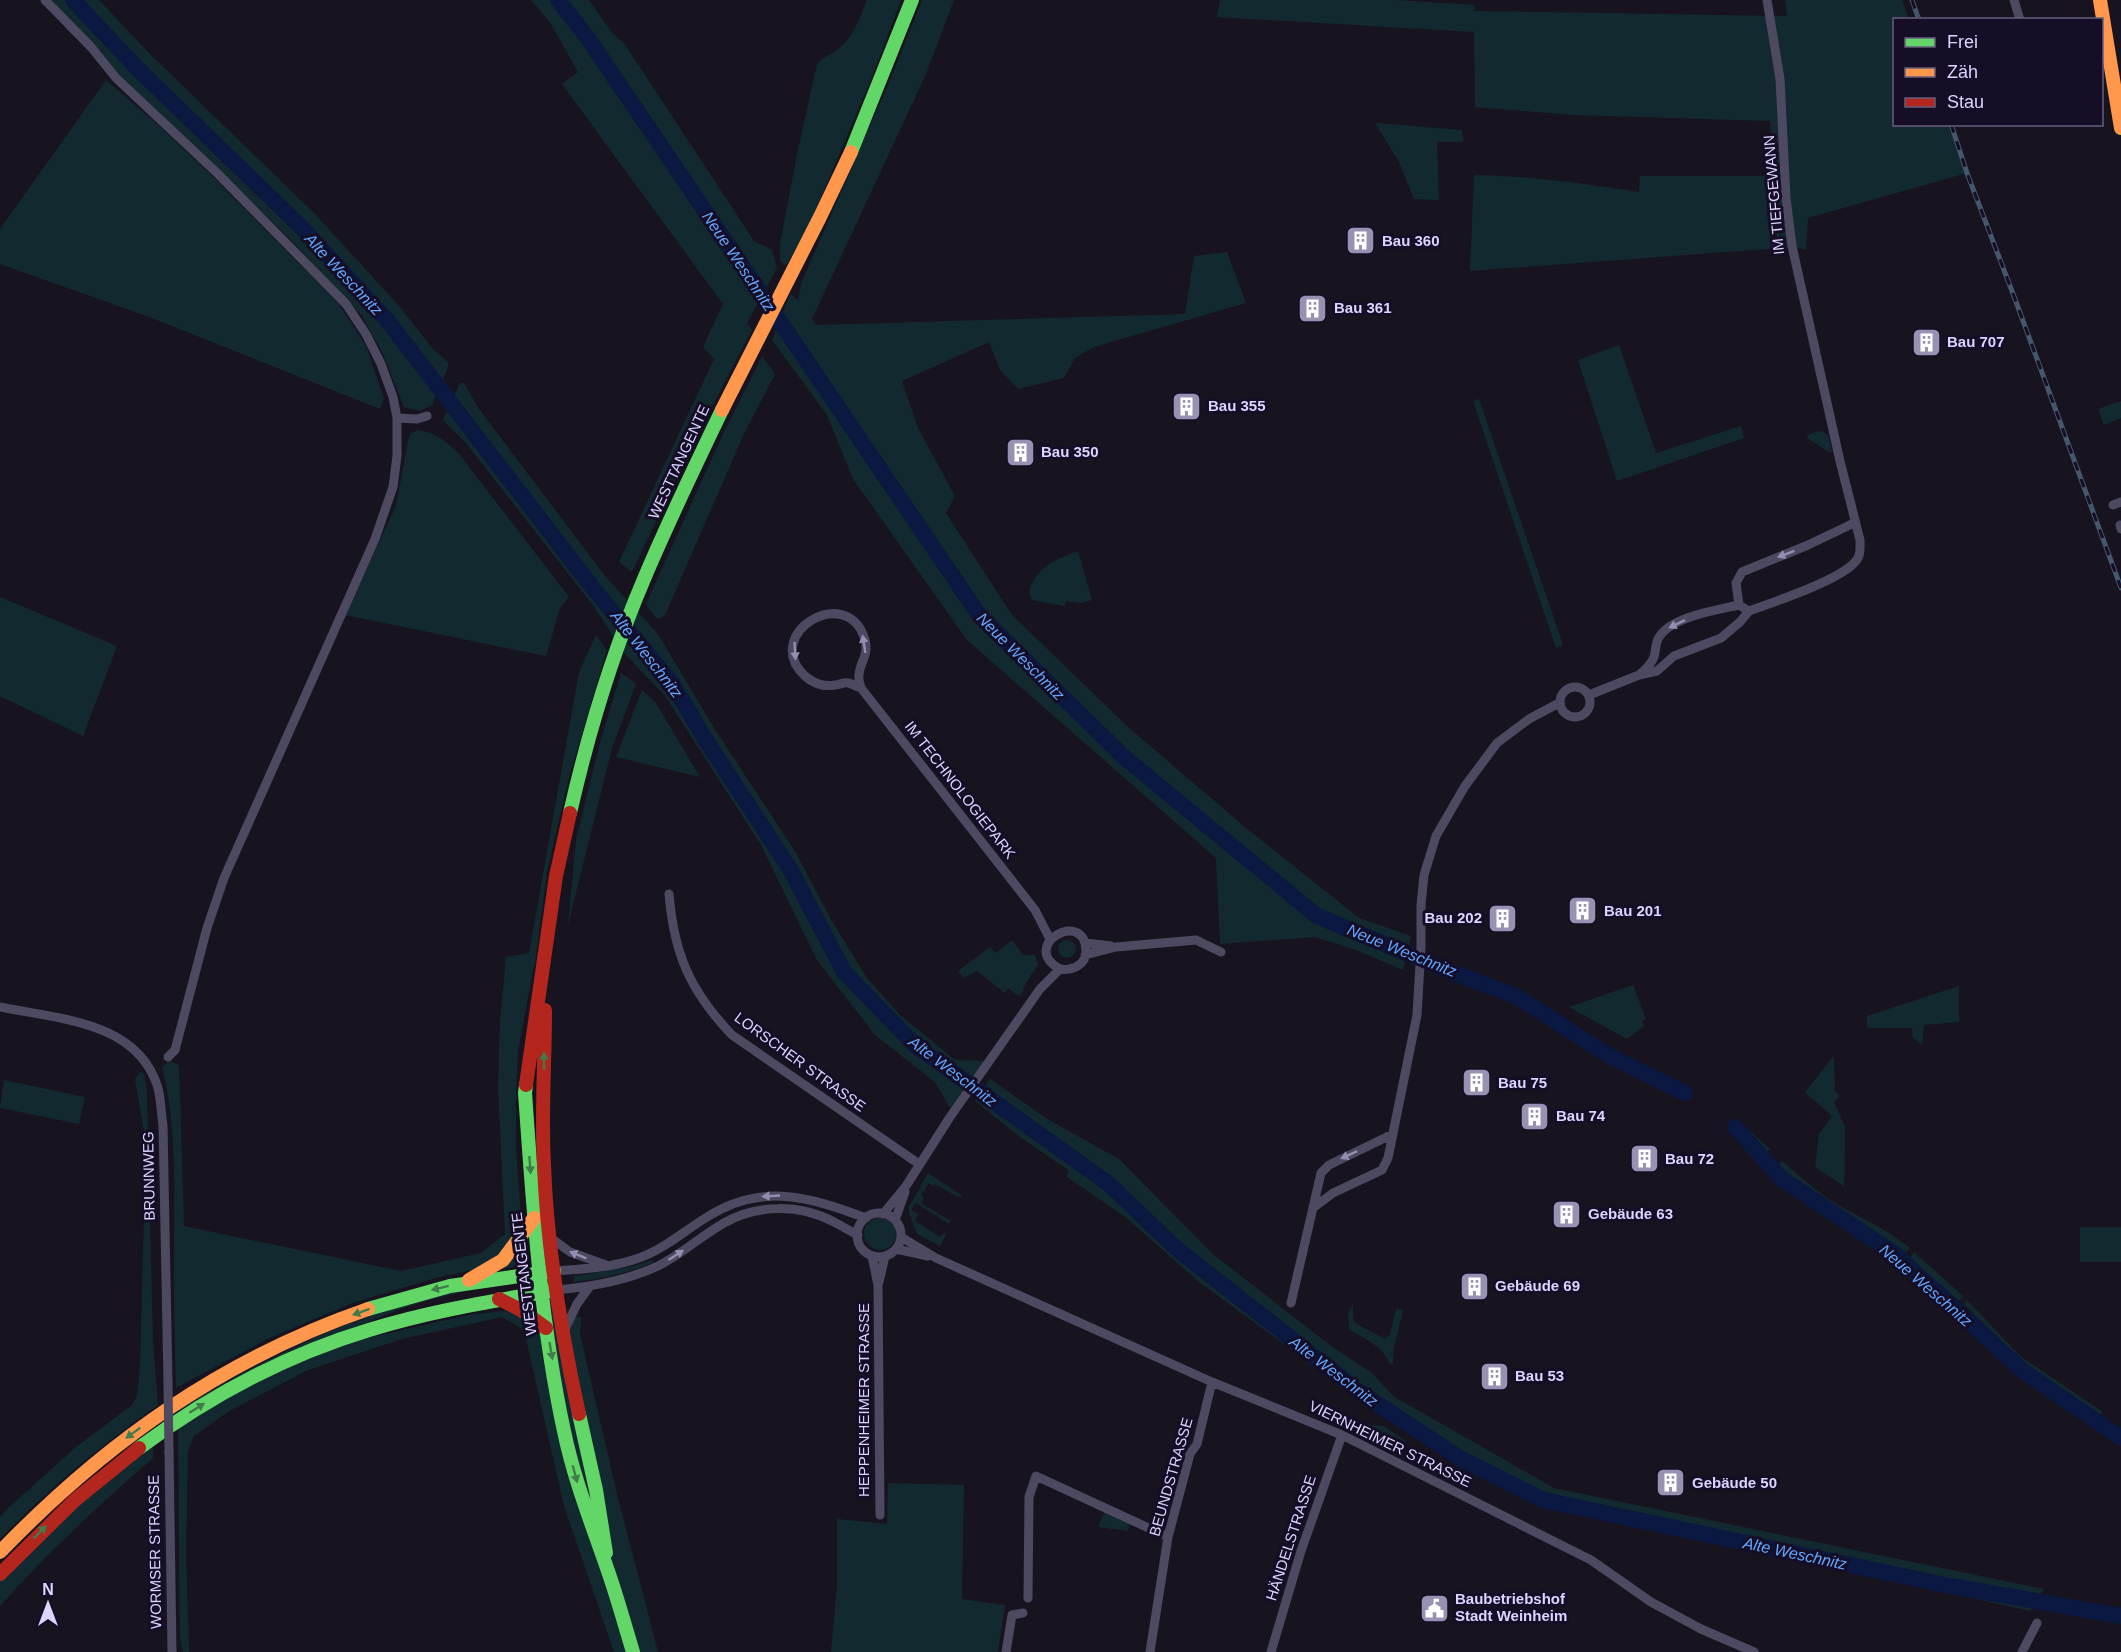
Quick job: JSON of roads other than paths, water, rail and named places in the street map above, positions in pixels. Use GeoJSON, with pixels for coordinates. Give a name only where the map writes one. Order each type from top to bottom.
{"type":"FeatureCollection","features":[{"type":"Feature","properties":{"kind":"main road","name":"WESTTANGENTE"},"geometry":{"type":"LineString","coordinates":[[633,1652],[609,1574],[592,1533],[564,1432],[539,1273],[525,1093],[556,876],[578,780],[609,674],[644,581],[689,478],[848,158],[912,0]]}},
{"type":"Feature","properties":{"kind":"main road"},"geometry":{"type":"LineString","coordinates":[[2100,0],[2116,69],[2121,128]]}},
{"type":"Feature","properties":{"kind":"main road","name":"WESTTANGENTE"},"geometry":{"type":"LineString","coordinates":[[545,963],[543,1119],[554,1272],[563,1334],[597,1497],[609,1574]]}},
{"type":"Feature","properties":{"kind":"main road"},"geometry":{"type":"LineString","coordinates":[[464,1282],[504,1260],[534,1218]]}},
{"type":"Feature","properties":{"kind":"main road"},"geometry":{"type":"LineString","coordinates":[[0,1552],[53,1497],[150,1420],[253,1359],[315,1329],[373,1308],[464,1282],[554,1272]]}},
{"type":"Feature","properties":{"kind":"main road"},"geometry":{"type":"LineString","coordinates":[[0,1574],[60,1512],[118,1463],[156,1435],[238,1385],[284,1362],[344,1338],[423,1316],[499,1299],[556,1290]]}},
{"type":"Feature","properties":{"kind":"main road"},"geometry":{"type":"LineString","coordinates":[[499,1299],[522,1310],[546,1328]]}},
{"type":"Feature","properties":{"kind":"street"},"geometry":{"type":"LineString","coordinates":[[45,0],[91,47],[116,78],[217,173],[345,304],[366,334],[381,364],[393,397],[397,418],[397,456],[393,487],[375,539],[224,878],[207,928],[175,1050],[168,1057]]}},
{"type":"Feature","properties":{"kind":"street","name":"IM TIEFGEWANN"},"geometry":{"type":"LineString","coordinates":[[1749,611],[1833,577],[1856,562],[1861,552],[1792,246],[1786,198],[1780,79],[1767,0]]}},
{"type":"Feature","properties":{"kind":"street"},"geometry":{"type":"LineString","coordinates":[[2014,0],[2019,18]]}},
{"type":"Feature","properties":{"kind":"street"},"geometry":{"type":"LineString","coordinates":[[397,418],[417,419],[427,416]]}},
{"type":"Feature","properties":{"kind":"street"},"geometry":{"type":"LineString","coordinates":[[1739,605],[1736,583],[1742,572],[1854,524]]}},
{"type":"Feature","properties":{"kind":"street"},"geometry":{"type":"LineString","coordinates":[[1589,694],[1639,675],[1657,671],[1674,656],[1721,638],[1749,611],[1739,605],[1683,620],[1666,629],[1658,640],[1649,666],[1639,675]]}},
{"type":"Feature","properties":{"kind":"street"},"geometry":{"type":"LineString","coordinates":[[830,613],[844,616],[862,633],[866,648],[859,675],[861,688],[848,683],[831,686],[818,684],[801,671],[795,658],[794,643],[800,629],[815,616],[830,613]]}},
{"type":"Feature","properties":{"kind":"street"},"geometry":{"type":"LineString","coordinates":[[1313,1208],[1333,1193],[1382,1170],[1388,1158],[1417,1015],[1424,875],[1436,836],[1465,786],[1497,743],[1529,719],[1559,703],[1564,690],[1574,686],[1582,688],[1589,694],[1590,706],[1580,717],[1566,714],[1559,703]]}},
{"type":"Feature","properties":{"kind":"street","name":"IM TECHNOLOGIEPARK"},"geometry":{"type":"LineString","coordinates":[[861,688],[1035,910],[1059,932]]}},
{"type":"Feature","properties":{"kind":"street","name":"LORSCHER STRASSE"},"geometry":{"type":"LineString","coordinates":[[669,894],[681,961],[694,988],[710,1012],[732,1035],[919,1164]]}},
{"type":"Feature","properties":{"kind":"street","name":"IM TECHNOLOGIEPARK"},"geometry":{"type":"LineString","coordinates":[[1035,910],[1050,939]]}},
{"type":"Feature","properties":{"kind":"street"},"geometry":{"type":"LineString","coordinates":[[1059,932],[1077,933],[1085,943],[1086,955],[1083,961],[1073,969],[1060,969],[1050,962],[1047,947],[1050,939],[1059,932]]}},
{"type":"Feature","properties":{"kind":"street"},"geometry":{"type":"LineString","coordinates":[[1086,955],[1116,947],[1196,940],[1221,952]]}},
{"type":"Feature","properties":{"kind":"street"},"geometry":{"type":"LineString","coordinates":[[1085,943],[1116,947]]}},
{"type":"Feature","properties":{"kind":"street"},"geometry":{"type":"LineString","coordinates":[[1040,989],[1050,962]]}},
{"type":"Feature","properties":{"kind":"street"},"geometry":{"type":"LineString","coordinates":[[884,1214],[906,1186],[1040,989],[1060,969]]}},
{"type":"Feature","properties":{"kind":"street","name":"BRUNNWEG"},"geometry":{"type":"LineString","coordinates":[[0,1007],[90,1025],[117,1036],[137,1050],[155,1080],[159,1091],[163,1125],[169,1452]]}},
{"type":"Feature","properties":{"kind":"street"},"geometry":{"type":"LineString","coordinates":[[1291,1303],[1321,1173],[1326,1167],[1393,1134]]}},
{"type":"Feature","properties":{"kind":"street"},"geometry":{"type":"LineString","coordinates":[[895,1220],[906,1186]]}},
{"type":"Feature","properties":{"kind":"street"},"geometry":{"type":"LineString","coordinates":[[554,1272],[608,1266],[636,1260],[654,1252],[715,1212],[737,1202],[754,1198],[775,1195],[811,1199],[866,1218]]}},
{"type":"Feature","properties":{"kind":"street"},"geometry":{"type":"LineString","coordinates":[[556,1290],[623,1279],[658,1266],[724,1223],[746,1213],[766,1209],[788,1208],[810,1212],[833,1221],[858,1235]]}},
{"type":"Feature","properties":{"kind":"street"},"geometry":{"type":"LineString","coordinates":[[877,1213],[884,1214],[895,1220],[901,1231],[901,1238],[896,1249],[885,1256],[872,1256],[862,1248],[858,1235],[861,1223],[877,1213]]}},
{"type":"Feature","properties":{"kind":"street"},"geometry":{"type":"LineString","coordinates":[[551,1238],[570,1252],[608,1266]]}},
{"type":"Feature","properties":{"kind":"street","name":"VIERNHEIMER STRASSE"},"geometry":{"type":"LineString","coordinates":[[901,1238],[936,1258],[1212,1382],[1342,1435],[1591,1560],[1651,1602],[1701,1629],[1754,1652]]}},
{"type":"Feature","properties":{"kind":"street","name":"VIERNHEIMER STRASSE"},"geometry":{"type":"LineString","coordinates":[[896,1249],[936,1258]]}},
{"type":"Feature","properties":{"kind":"street","name":"HEPPENHEIMER STRASSE"},"geometry":{"type":"LineString","coordinates":[[872,1256],[878,1285],[880,1515]]}},
{"type":"Feature","properties":{"kind":"street","name":"HEPPENHEIMER STRASSE"},"geometry":{"type":"LineString","coordinates":[[878,1285],[885,1256]]}},
{"type":"Feature","properties":{"kind":"street"},"geometry":{"type":"LineString","coordinates":[[563,1334],[577,1304],[590,1286]]}},
{"type":"Feature","properties":{"kind":"street","name":"BEUNDSTRASSE"},"geometry":{"type":"LineString","coordinates":[[1150,1652],[1168,1537],[1190,1454],[1197,1444],[1212,1382]]}},
{"type":"Feature","properties":{"kind":"street","name":"HÄNDELSTRASSE"},"geometry":{"type":"LineString","coordinates":[[1271,1652],[1301,1551],[1342,1435]]}},
{"type":"Feature","properties":{"kind":"street","name":"WORMSER STRASSE"},"geometry":{"type":"LineString","coordinates":[[169,1452],[172,1652]]}},
{"type":"Feature","properties":{"kind":"street"},"geometry":{"type":"LineString","coordinates":[[1028,1598],[1029,1497],[1036,1476],[1168,1537]]}},
{"type":"Feature","properties":{"kind":"street"},"geometry":{"type":"LineString","coordinates":[[1006,1652],[1012,1615],[1023,1612]]}},
{"type":"Feature","properties":{"kind":"street"},"geometry":{"type":"LineString","coordinates":[[2022,1652],[2037,1623]]}},
{"type":"Feature","properties":{"kind":"waterway","name":"Alte Weschnitz"},"geometry":{"type":"LineString","coordinates":[[73,0],[137,68],[302,228],[387,320],[593,588],[672,683],[705,739],[790,869],[844,972],[916,1046],[1109,1184],[1177,1249],[1358,1391],[1461,1459],[1543,1500],[1950,1586],[2121,1616]]}},
{"type":"Feature","properties":{"kind":"waterway","name":"Neue Weschnitz"},"geometry":{"type":"LineString","coordinates":[[558,0],[587,37],[979,615],[1125,758],[1317,916],[1444,969],[1516,996],[1611,1057],[1685,1093]]}},
{"type":"Feature","properties":{"kind":"waterway","name":"Neue Weschnitz"},"geometry":{"type":"LineString","coordinates":[[1735,1127],[1782,1179],[1895,1254],[2023,1371],[2121,1438]]}},
{"type":"Feature","properties":{"kind":"railway"},"geometry":{"type":"LineString","coordinates":[[1912,0],[1918,18]]}},
{"type":"Feature","properties":{"kind":"railway"},"geometry":{"type":"LineString","coordinates":[[1952,126],[2121,588]]}},
{"type":"Feature","properties":{"kind":"place","name":"Bau 360"},"geometry":{"type":"Point","coordinates":[1361,241]}},
{"type":"Feature","properties":{"kind":"place","name":"Bau 361"},"geometry":{"type":"Point","coordinates":[1313,308]}},
{"type":"Feature","properties":{"kind":"place","name":"Bau 707"},"geometry":{"type":"Point","coordinates":[1926,342]}},
{"type":"Feature","properties":{"kind":"place","name":"Bau 355"},"geometry":{"type":"Point","coordinates":[1187,406]}},
{"type":"Feature","properties":{"kind":"place","name":"Bau 350"},"geometry":{"type":"Point","coordinates":[1020,452]}},
{"type":"Feature","properties":{"kind":"place","name":"Bau 201"},"geometry":{"type":"Point","coordinates":[1583,911]}},
{"type":"Feature","properties":{"kind":"place","name":"Bau 202"},"geometry":{"type":"Point","coordinates":[1503,918]}},
{"type":"Feature","properties":{"kind":"place","name":"Bau 75"},"geometry":{"type":"Point","coordinates":[1477,1083]}},
{"type":"Feature","properties":{"kind":"place","name":"Bau 74"},"geometry":{"type":"Point","coordinates":[1535,1116]}},
{"type":"Feature","properties":{"kind":"place","name":"Bau 72"},"geometry":{"type":"Point","coordinates":[1644,1159]}},
{"type":"Feature","properties":{"kind":"place","name":"Gebäude 63"},"geometry":{"type":"Point","coordinates":[1567,1214]}},
{"type":"Feature","properties":{"kind":"place","name":"Gebäude 69"},"geometry":{"type":"Point","coordinates":[1474,1286]}},
{"type":"Feature","properties":{"kind":"place","name":"Bau 53"},"geometry":{"type":"Point","coordinates":[1494,1376]}},
{"type":"Feature","properties":{"kind":"place","name":"Gebäude 50"},"geometry":{"type":"Point","coordinates":[1671,1483]}},
{"type":"Feature","properties":{"kind":"place","name":"Baubetriebshof Stadt Weinheim"},"geometry":{"type":"Point","coordinates":[1434,1608]}}]}
